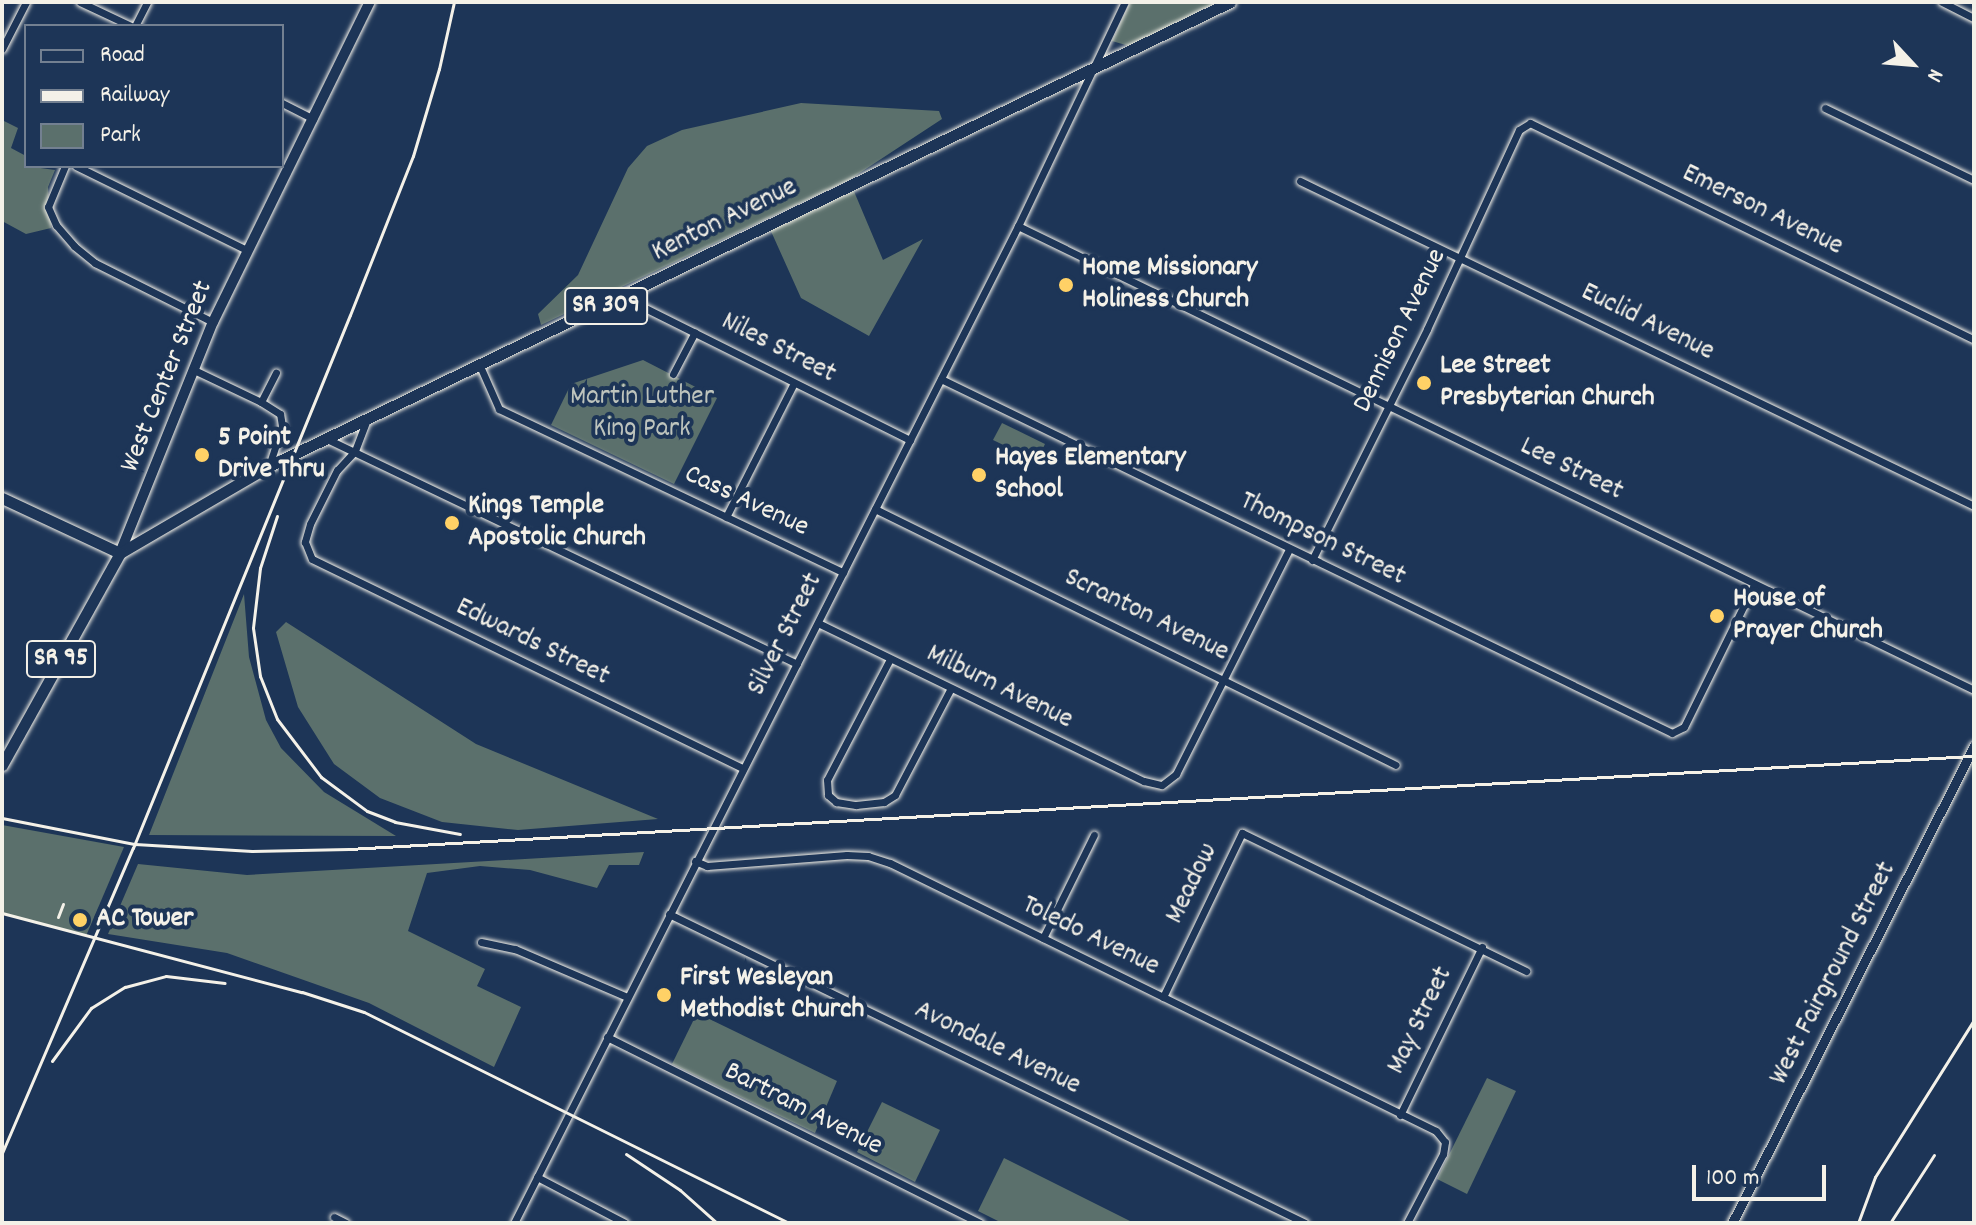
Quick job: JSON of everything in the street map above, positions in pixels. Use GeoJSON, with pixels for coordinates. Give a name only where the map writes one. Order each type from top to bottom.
{"type":"FeatureCollection","features":[{"type":"Feature","properties":{"kind":"main road","name":"West Center Street"},"geometry":{"type":"LineString","coordinates":[[2,765],[135,523],[213,322],[370,2]]}},
{"type":"Feature","properties":{"kind":"main road","name":"SR 309"},"geometry":{"type":"LineString","coordinates":[[1096,67],[1230,2]]}},
{"type":"Feature","properties":{"kind":"main road","name":"Kenton Avenue"},"geometry":{"type":"LineString","coordinates":[[120,553],[269,466],[366,422],[1096,67]]}},
{"type":"Feature","properties":{"kind":"main road"},"geometry":{"type":"LineString","coordinates":[[2,498],[120,553]]}},
{"type":"Feature","properties":{"kind":"street"},"geometry":{"type":"LineString","coordinates":[[2,49],[26,2]]}},
{"type":"Feature","properties":{"kind":"street"},"geometry":{"type":"LineString","coordinates":[[80,2],[129,24]]}},
{"type":"Feature","properties":{"kind":"street"},"geometry":{"type":"LineString","coordinates":[[134,24],[147,2]]}},
{"type":"Feature","properties":{"kind":"street","name":"Silver Street"},"geometry":{"type":"LineString","coordinates":[[514,1223],[1018,226],[1125,2]]}},
{"type":"Feature","properties":{"kind":"street"},"geometry":{"type":"LineString","coordinates":[[1942,2],[1974,18]]}},
{"type":"Feature","properties":{"kind":"street"},"geometry":{"type":"LineString","coordinates":[[284,104],[313,119]]}},
{"type":"Feature","properties":{"kind":"street"},"geometry":{"type":"LineString","coordinates":[[1825,108],[1974,180]]}},
{"type":"Feature","properties":{"kind":"street","name":"Dennison Avenue"},"geometry":{"type":"LineString","coordinates":[[1312,560],[1462,257],[1519,130],[1530,123]]}},
{"type":"Feature","properties":{"kind":"street","name":"Emerson Avenue"},"geometry":{"type":"LineString","coordinates":[[1530,123],[1974,340]]}},
{"type":"Feature","properties":{"kind":"street"},"geometry":{"type":"LineString","coordinates":[[64,168],[48,207],[56,225],[74,246],[95,263],[213,322]]}},
{"type":"Feature","properties":{"kind":"street"},"geometry":{"type":"LineString","coordinates":[[80,168],[247,250]]}},
{"type":"Feature","properties":{"kind":"street","name":"Euclid Avenue"},"geometry":{"type":"LineString","coordinates":[[1300,181],[1974,506]]}},
{"type":"Feature","properties":{"kind":"street","name":"Lee Street"},"geometry":{"type":"LineString","coordinates":[[1018,226],[1974,690]]}},
{"type":"Feature","properties":{"kind":"street","name":"Niles Street"},"geometry":{"type":"LineString","coordinates":[[629,295],[639,305],[910,440]]}},
{"type":"Feature","properties":{"kind":"street"},"geometry":{"type":"LineString","coordinates":[[673,374],[695,332]]}},
{"type":"Feature","properties":{"kind":"street","name":"Cass Avenue"},"geometry":{"type":"LineString","coordinates":[[480,366],[499,409],[843,572]]}},
{"type":"Feature","properties":{"kind":"street"},"geometry":{"type":"LineString","coordinates":[[194,370],[280,414],[282,426],[269,466]]}},
{"type":"Feature","properties":{"kind":"street"},"geometry":{"type":"LineString","coordinates":[[261,402],[276,373]]}},
{"type":"Feature","properties":{"kind":"street","name":"Thompson Street"},"geometry":{"type":"LineString","coordinates":[[941,379],[1672,733],[1684,727],[1754,585]]}},
{"type":"Feature","properties":{"kind":"street"},"geometry":{"type":"LineString","coordinates":[[726,517],[794,383]]}},
{"type":"Feature","properties":{"kind":"street"},"geometry":{"type":"LineString","coordinates":[[355,451],[366,422]]}},
{"type":"Feature","properties":{"kind":"street"},"geometry":{"type":"LineString","coordinates":[[327,439],[797,664]]}},
{"type":"Feature","properties":{"kind":"street","name":"Edwards Street"},"geometry":{"type":"LineString","coordinates":[[355,451],[337,470],[310,524],[306,553],[317,563],[742,768]]}},
{"type":"Feature","properties":{"kind":"street","name":"Scranton Avenue"},"geometry":{"type":"LineString","coordinates":[[875,509],[1396,765]]}},
{"type":"Feature","properties":{"kind":"street"},"geometry":{"type":"LineString","coordinates":[[1222,677],[1289,549]]}},
{"type":"Feature","properties":{"kind":"street","name":"Milburn Avenue"},"geometry":{"type":"LineString","coordinates":[[818,623],[950,690],[1144,781],[1162,785],[1176,774],[1222,677]]}},
{"type":"Feature","properties":{"kind":"street"},"geometry":{"type":"LineString","coordinates":[[890,659],[827,780],[828,795],[836,802],[856,805],[884,802],[895,795],[950,690]]}},
{"type":"Feature","properties":{"kind":"street","name":"West Fairground Street"},"geometry":{"type":"LineString","coordinates":[[1732,1223],[1974,746]]}},
{"type":"Feature","properties":{"kind":"street","name":"Meadow"},"geometry":{"type":"LineString","coordinates":[[1163,997],[1242,833],[1482,947]]}},
{"type":"Feature","properties":{"kind":"street"},"geometry":{"type":"LineString","coordinates":[[1043,938],[1094,835]]}},
{"type":"Feature","properties":{"kind":"street","name":"Toledo Avenue"},"geometry":{"type":"LineString","coordinates":[[695,861],[707,866],[868,856],[890,863],[1436,1131],[1445,1142],[1443,1154],[1407,1223]]}},
{"type":"Feature","properties":{"kind":"street","name":"Avondale Avenue"},"geometry":{"type":"LineString","coordinates":[[669,914],[1305,1223]]}},
{"type":"Feature","properties":{"kind":"street"},"geometry":{"type":"LineString","coordinates":[[481,942],[529,954],[627,997]]}},
{"type":"Feature","properties":{"kind":"street"},"geometry":{"type":"LineString","coordinates":[[1482,947],[1526,971]]}},
{"type":"Feature","properties":{"kind":"street","name":"May Street"},"geometry":{"type":"LineString","coordinates":[[1400,1115],[1482,947]]}},
{"type":"Feature","properties":{"kind":"street","name":"Bartram Avenue"},"geometry":{"type":"LineString","coordinates":[[607,1037],[980,1223]]}},
{"type":"Feature","properties":{"kind":"street"},"geometry":{"type":"LineString","coordinates":[[537,1177],[625,1223]]}},
{"type":"Feature","properties":{"kind":"street"},"geometry":{"type":"LineString","coordinates":[[334,1217],[346,1223]]}},
{"type":"Feature","properties":{"kind":"green space"},"geometry":{"type":"Polygon","coordinates":[[[1130,2],[1218,2],[1129,46],[1112,41],[1130,2]]]}},
{"type":"Feature","properties":{"kind":"green space"},"geometry":{"type":"Polygon","coordinates":[[[801,103],[939,111],[942,119],[849,180],[541,325],[538,314],[578,275],[628,168],[647,146],[682,130],[801,103]]]}},
{"type":"Feature","properties":{"kind":"green space"},"geometry":{"type":"Polygon","coordinates":[[[2,120],[18,128],[11,148],[24,155],[24,168],[55,170],[48,187],[51,228],[26,234],[2,221],[2,120]]]}},
{"type":"Feature","properties":{"kind":"green space"},"geometry":{"type":"Polygon","coordinates":[[[853,189],[883,260],[923,239],[869,336],[801,298],[770,229],[853,189]]]}},
{"type":"Feature","properties":{"kind":"green space","name":"Martin Luther King Park"},"geometry":{"type":"Polygon","coordinates":[[[643,360],[717,398],[674,484],[551,425],[571,384],[643,360]]]}},
{"type":"Feature","properties":{"kind":"green space"},"geometry":{"type":"Polygon","coordinates":[[[1002,423],[1045,444],[1037,461],[993,440],[1002,423]]]}},
{"type":"Feature","properties":{"kind":"green space"},"geometry":{"type":"Polygon","coordinates":[[[244,594],[249,657],[266,720],[281,748],[324,792],[396,836],[149,835],[244,594]]]}},
{"type":"Feature","properties":{"kind":"green space"},"geometry":{"type":"Polygon","coordinates":[[[286,622],[476,744],[658,819],[518,830],[442,822],[380,798],[334,764],[298,707],[276,632],[286,622]]]}},
{"type":"Feature","properties":{"kind":"green space"},"geometry":{"type":"Polygon","coordinates":[[[2,825],[124,847],[86,936],[2,913],[2,825]]]}},
{"type":"Feature","properties":{"kind":"green space"},"geometry":{"type":"Polygon","coordinates":[[[644,852],[639,865],[609,865],[597,888],[530,870],[480,866],[427,873],[408,931],[485,969],[477,986],[521,1007],[494,1067],[369,1003],[227,953],[108,934],[138,864],[247,875],[644,852]]]}},
{"type":"Feature","properties":{"kind":"green space"},"geometry":{"type":"Polygon","coordinates":[[[697,1013],[837,1081],[815,1133],[672,1064],[697,1013]]]}},
{"type":"Feature","properties":{"kind":"green space"},"geometry":{"type":"Polygon","coordinates":[[[1487,1078],[1516,1091],[1467,1194],[1437,1179],[1487,1078]]]}},
{"type":"Feature","properties":{"kind":"green space"},"geometry":{"type":"Polygon","coordinates":[[[882,1102],[940,1130],[915,1182],[857,1152],[882,1102]]]}},
{"type":"Feature","properties":{"kind":"green space"},"geometry":{"type":"Polygon","coordinates":[[[1004,1158],[1134,1223],[1002,1223],[978,1211],[1004,1158]]]}},
{"type":"Feature","properties":{"kind":"railway"},"geometry":{"type":"LineString","coordinates":[[2,1153],[133,848],[413,156],[439,69],[454,2]]}},
{"type":"Feature","properties":{"kind":"railway"},"geometry":{"type":"LineString","coordinates":[[277,516],[260,568],[253,628],[260,676],[277,719],[321,777],[367,811],[395,822],[460,834]]}},
{"type":"Feature","properties":{"kind":"railway"},"geometry":{"type":"LineString","coordinates":[[2,818],[135,844],[252,851],[349,849],[1974,756]]}},
{"type":"Feature","properties":{"kind":"railway"},"geometry":{"type":"LineString","coordinates":[[58,917],[63,904]]}},
{"type":"Feature","properties":{"kind":"railway"},"geometry":{"type":"LineString","coordinates":[[2,913],[302,992],[364,1012],[789,1223]]}},
{"type":"Feature","properties":{"kind":"railway"},"geometry":{"type":"LineString","coordinates":[[52,1061],[91,1008],[125,987],[166,976],[225,983]]}},
{"type":"Feature","properties":{"kind":"railway"},"geometry":{"type":"LineString","coordinates":[[1858,1223],[1875,1177],[1974,1020]]}},
{"type":"Feature","properties":{"kind":"railway"},"geometry":{"type":"LineString","coordinates":[[626,1154],[680,1190],[717,1223]]}},
{"type":"Feature","properties":{"kind":"railway"},"geometry":{"type":"LineString","coordinates":[[1890,1223],[1934,1155]]}},
{"type":"Feature","properties":{"kind":"place","name":"Home Missionary Holiness Church"},"geometry":{"type":"Point","coordinates":[1066,285]}},
{"type":"Feature","properties":{"kind":"place","name":"Lee Street Presbyterian Church"},"geometry":{"type":"Point","coordinates":[1424,383]}},
{"type":"Feature","properties":{"kind":"place","name":"5 Point Drive Thru"},"geometry":{"type":"Point","coordinates":[202,455]}},
{"type":"Feature","properties":{"kind":"place","name":"Hayes Elementary School"},"geometry":{"type":"Point","coordinates":[979,475]}},
{"type":"Feature","properties":{"kind":"place","name":"Kings Temple Apostolic Church"},"geometry":{"type":"Point","coordinates":[452,523]}},
{"type":"Feature","properties":{"kind":"place","name":"House of Prayer Church"},"geometry":{"type":"Point","coordinates":[1717,616]}},
{"type":"Feature","properties":{"kind":"place","name":"AC Tower"},"geometry":{"type":"Point","coordinates":[80,920]}},
{"type":"Feature","properties":{"kind":"place","name":"First Wesleyan Methodist Church"},"geometry":{"type":"Point","coordinates":[664,995]}}]}
